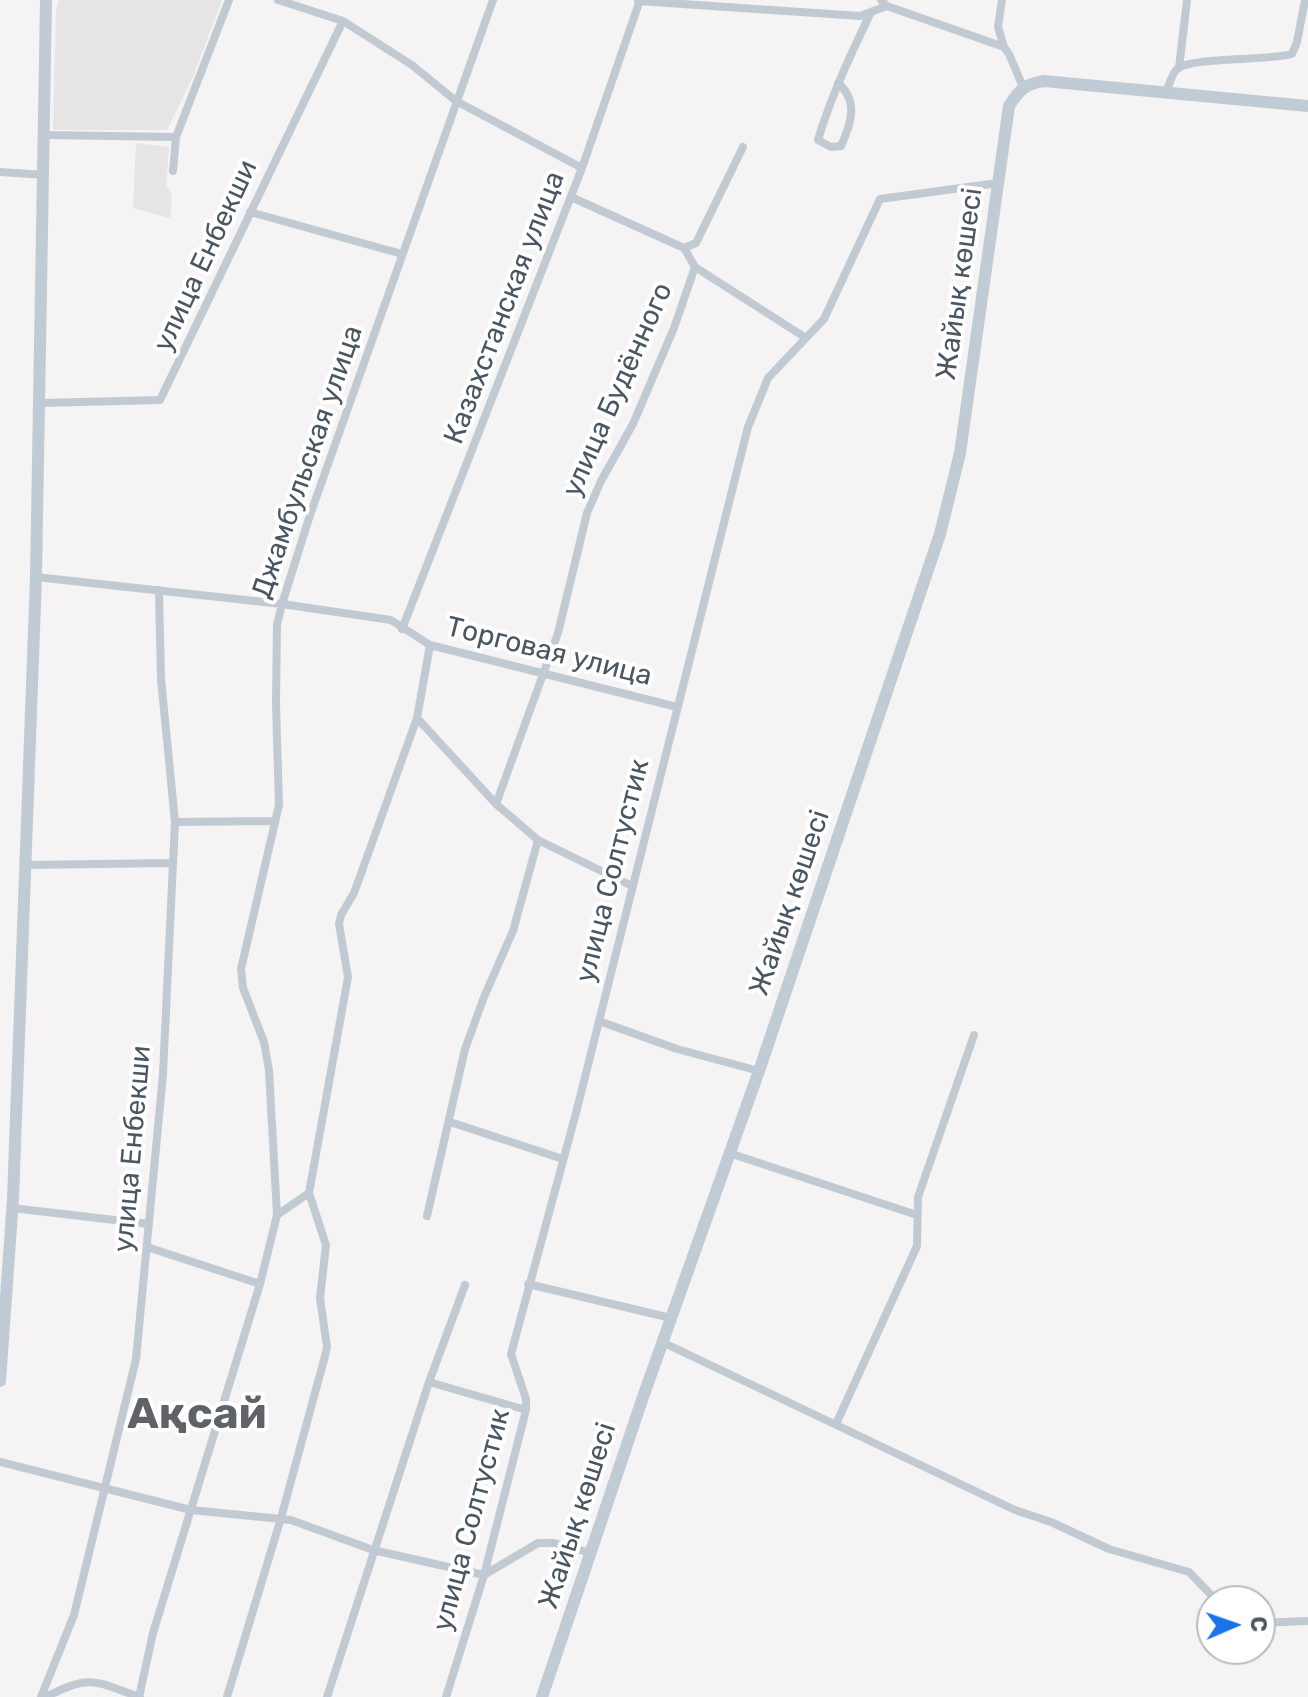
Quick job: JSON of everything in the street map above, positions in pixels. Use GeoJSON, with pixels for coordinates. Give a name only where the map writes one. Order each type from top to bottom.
{"type":"FeatureCollection","features":[{"type":"Feature","properties":{"kind":"street"},"geometry":{"type":"LineString","coordinates":[[0,1381],[12,1208],[36,577],[46,0]]}},
{"type":"Feature","properties":{"kind":"street"},"geometry":{"type":"LineString","coordinates":[[173,171],[176,137],[229,0]]}},
{"type":"Feature","properties":{"kind":"street"},"geometry":{"type":"LineString","coordinates":[[278,0],[343,21],[412,65],[456,101],[582,168]]}},
{"type":"Feature","properties":{"kind":"street","name":"Джамбульская улица"},"geometry":{"type":"LineString","coordinates":[[140,1697],[153,1633],[260,1284],[277,1215],[269,1070],[264,1042],[243,988],[241,969],[279,805],[277,625],[310,515],[493,0]]}},
{"type":"Feature","properties":{"kind":"street"},"geometry":{"type":"LineString","coordinates":[[639,0],[860,16],[884,3],[1004,47]]}},
{"type":"Feature","properties":{"kind":"street","name":"Казахстанская улица"},"geometry":{"type":"LineString","coordinates":[[402,629],[582,168],[639,0]]}},
{"type":"Feature","properties":{"kind":"street"},"geometry":{"type":"LineString","coordinates":[[1002,0],[998,27],[1023,87],[1044,81],[1308,106]]}},
{"type":"Feature","properties":{"kind":"street"},"geometry":{"type":"LineString","coordinates":[[1179,68],[1187,0]]}},
{"type":"Feature","properties":{"kind":"street"},"geometry":{"type":"LineString","coordinates":[[1166,93],[1175,71],[1185,64],[1257,60],[1292,54],[1305,0]]}},
{"type":"Feature","properties":{"kind":"street"},"geometry":{"type":"LineString","coordinates":[[838,83],[853,107],[841,146],[831,147],[818,140],[838,83],[871,12]]}},
{"type":"Feature","properties":{"kind":"street","name":"улица Енбекши"},"geometry":{"type":"LineString","coordinates":[[40,403],[160,400],[343,21]]}},
{"type":"Feature","properties":{"kind":"street","name":"Жайық көшесі"},"geometry":{"type":"LineString","coordinates":[[542,1697],[662,1342],[759,1071],[940,534],[952,491],[1009,106],[1023,87]]}},
{"type":"Feature","properties":{"kind":"street"},"geometry":{"type":"LineString","coordinates":[[46,135],[176,137]]}},
{"type":"Feature","properties":{"kind":"street","name":"улица Будённого"},"geometry":{"type":"LineString","coordinates":[[684,248],[696,243],[743,147]]}},
{"type":"Feature","properties":{"kind":"street"},"geometry":{"type":"LineString","coordinates":[[0,172],[45,175]]}},
{"type":"Feature","properties":{"kind":"street","name":"улица Солтустик"},"geometry":{"type":"LineString","coordinates":[[446,1697],[484,1575],[526,1410],[526,1399],[511,1354],[599,1021],[748,427],[768,378],[824,319],[880,199],[998,183]]}},
{"type":"Feature","properties":{"kind":"street"},"geometry":{"type":"LineString","coordinates":[[571,197],[684,248],[695,267],[806,338]]}},
{"type":"Feature","properties":{"kind":"street"},"geometry":{"type":"LineString","coordinates":[[250,212],[402,254]]}},
{"type":"Feature","properties":{"kind":"street","name":"улица Будённого"},"geometry":{"type":"LineString","coordinates":[[496,804],[558,633],[587,513],[633,424],[674,328],[695,267]]}},
{"type":"Feature","properties":{"kind":"street","name":"Торговая улица"},"geometry":{"type":"LineString","coordinates":[[36,577],[282,604],[391,620],[430,645],[677,707]]}},
{"type":"Feature","properties":{"kind":"street","name":"улица Енбекши"},"geometry":{"type":"LineString","coordinates":[[44,1697],[74,1615],[136,1359],[163,1074],[175,822],[161,679],[159,590]]}},
{"type":"Feature","properties":{"kind":"street"},"geometry":{"type":"LineString","coordinates":[[227,1697],[281,1518],[327,1347],[320,1298],[326,1245],[309,1193],[348,977],[339,924],[354,893],[417,718],[430,645]]}},
{"type":"Feature","properties":{"kind":"street"},"geometry":{"type":"LineString","coordinates":[[417,718],[496,804],[538,840],[632,886]]}},
{"type":"Feature","properties":{"kind":"street"},"geometry":{"type":"LineString","coordinates":[[175,822],[274,821]]}},
{"type":"Feature","properties":{"kind":"street"},"geometry":{"type":"LineString","coordinates":[[427,1216],[465,1049],[513,931],[538,840]]}},
{"type":"Feature","properties":{"kind":"street"},"geometry":{"type":"LineString","coordinates":[[25,865],[173,863]]}},
{"type":"Feature","properties":{"kind":"street"},"geometry":{"type":"LineString","coordinates":[[599,1021],[677,1049],[759,1071]]}},
{"type":"Feature","properties":{"kind":"street"},"geometry":{"type":"LineString","coordinates":[[836,1424],[917,1246],[918,1197],[974,1035]]}},
{"type":"Feature","properties":{"kind":"street"},"geometry":{"type":"LineString","coordinates":[[450,1122],[563,1159]]}},
{"type":"Feature","properties":{"kind":"street"},"geometry":{"type":"LineString","coordinates":[[729,1153],[917,1215]]}},
{"type":"Feature","properties":{"kind":"street"},"geometry":{"type":"LineString","coordinates":[[277,1215],[309,1193]]}},
{"type":"Feature","properties":{"kind":"street"},"geometry":{"type":"LineString","coordinates":[[12,1208],[149,1224]]}},
{"type":"Feature","properties":{"kind":"street"},"geometry":{"type":"LineString","coordinates":[[147,1247],[260,1284]]}},
{"type":"Feature","properties":{"kind":"street"},"geometry":{"type":"LineString","coordinates":[[528,1284],[671,1318]]}},
{"type":"Feature","properties":{"kind":"street"},"geometry":{"type":"LineString","coordinates":[[327,1697],[429,1382],[465,1285]]}},
{"type":"Feature","properties":{"kind":"street"},"geometry":{"type":"LineString","coordinates":[[662,1342],[1015,1510],[1051,1522],[1109,1549],[1189,1572],[1202,1585]]}},
{"type":"Feature","properties":{"kind":"street"},"geometry":{"type":"LineString","coordinates":[[429,1382],[526,1410]]}},
{"type":"Feature","properties":{"kind":"street"},"geometry":{"type":"LineString","coordinates":[[0,1462],[191,1510],[281,1518],[373,1550],[484,1575],[538,1543],[554,1543],[591,1553]]}},
{"type":"Feature","properties":{"kind":"street"},"geometry":{"type":"LineString","coordinates":[[1276,1622],[1308,1621]]}},
{"type":"Feature","properties":{"kind":"street"},"geometry":{"type":"LineString","coordinates":[[44,1697],[81,1681],[92,1681],[140,1697]]}},
{"type":"Feature","properties":{"kind":"shaded area"},"geometry":{"type":"Polygon","coordinates":[[[59,0],[222,0],[193,77],[167,130],[53,130],[56,11],[59,0]]]}},
{"type":"Feature","properties":{"kind":"shaded area"},"geometry":{"type":"Polygon","coordinates":[[[136,143],[169,147],[166,186],[172,195],[170,218],[133,208],[136,143]]]}},
{"type":"Feature","properties":{"kind":"district","name":"Ақсай"},"geometry":{"type":"Point","coordinates":[197,1415]}}]}
